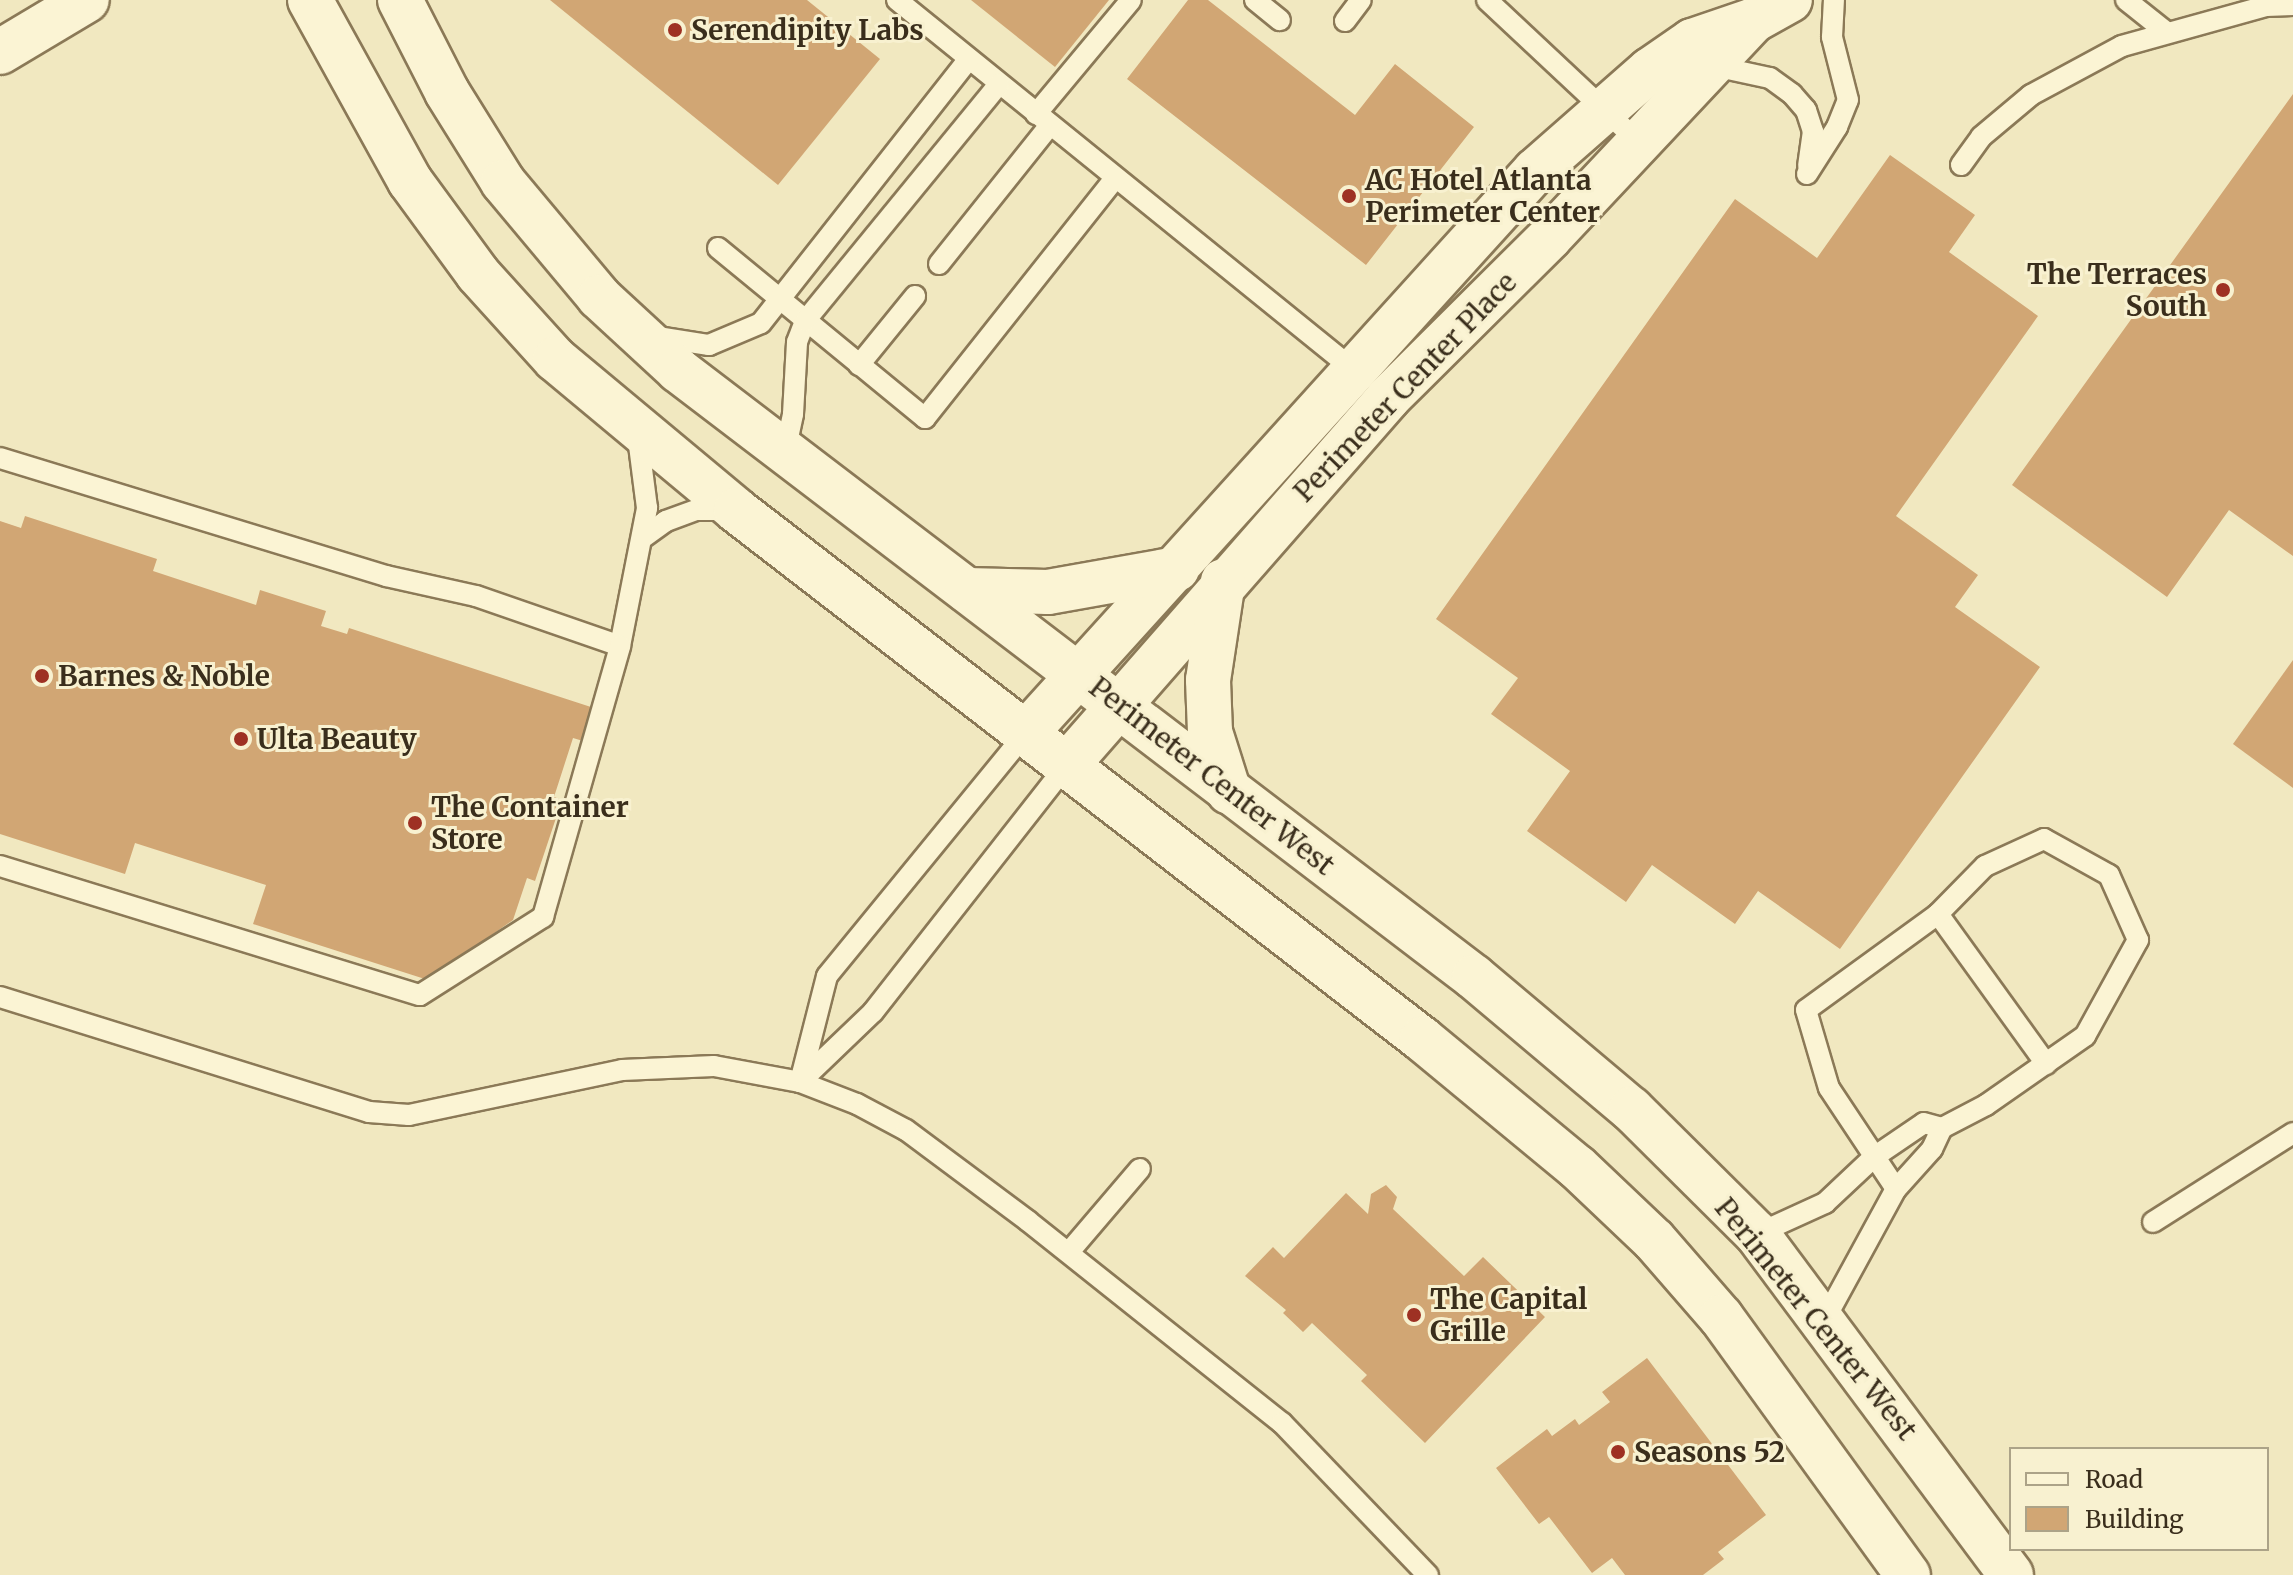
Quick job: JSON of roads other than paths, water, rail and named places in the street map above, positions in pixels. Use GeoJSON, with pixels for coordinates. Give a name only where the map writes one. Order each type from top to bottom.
{"type":"FeatureCollection","features":[{"type":"Feature","properties":{"kind":"main road"},"geometry":{"type":"LineString","coordinates":[[0,52],[87,0]]}},
{"type":"Feature","properties":{"kind":"main road"},"geometry":{"type":"LineString","coordinates":[[310,0],[383,137],[442,228],[523,326],[634,428],[736,510],[1422,1039],[1577,1167],[1654,1240],[1807,1429],[1908,1575]]}},
{"type":"Feature","properties":{"kind":"main road","name":"Perimeter Center West"},"geometry":{"type":"LineString","coordinates":[[400,0],[447,92],[503,182],[563,259],[637,335],[785,452],[1119,703],[1229,792],[1474,977],[1631,1109],[1757,1234],[1825,1319],[2011,1575]]}},
{"type":"Feature","properties":{"kind":"main road","name":"Perimeter Center Place"},"geometry":{"type":"LineString","coordinates":[[1025,734],[1535,171],[1605,108],[1692,41],[1772,10]]}},
{"type":"Feature","properties":{"kind":"main road","name":"Perimeter Center Place"},"geometry":{"type":"LineString","coordinates":[[1067,765],[1223,581],[1388,398],[1772,10]]}},
{"type":"Feature","properties":{"kind":"main road"},"geometry":{"type":"LineString","coordinates":[[967,590],[1048,592],[1177,569]]}},
{"type":"Feature","properties":{"kind":"main road"},"geometry":{"type":"LineString","coordinates":[[1223,581],[1208,680],[1210,732],[1229,792]]}},
{"type":"Feature","properties":{"kind":"lane"},"geometry":{"type":"LineString","coordinates":[[897,0],[1354,370]]}},
{"type":"Feature","properties":{"kind":"lane"},"geometry":{"type":"LineString","coordinates":[[939,264],[1131,0]]}},
{"type":"Feature","properties":{"kind":"lane"},"geometry":{"type":"LineString","coordinates":[[1255,0],[1280,20]]}},
{"type":"Feature","properties":{"kind":"lane"},"geometry":{"type":"LineString","coordinates":[[1345,21],[1361,0]]}},
{"type":"Feature","properties":{"kind":"lane"},"geometry":{"type":"LineString","coordinates":[[1487,0],[1639,142]]}},
{"type":"Feature","properties":{"kind":"lane"},"geometry":{"type":"LineString","coordinates":[[1714,66],[1770,78],[1792,94],[1806,110],[1813,131],[1807,174],[1837,127],[1848,100],[1832,37],[1834,0]]}},
{"type":"Feature","properties":{"kind":"lane"},"geometry":{"type":"LineString","coordinates":[[2126,0],[2165,31]]}},
{"type":"Feature","properties":{"kind":"lane"},"geometry":{"type":"LineString","coordinates":[[1961,165],[1981,137],[2031,95],[2122,46],[2165,31],[2266,6],[2293,5]]}},
{"type":"Feature","properties":{"kind":"lane"},"geometry":{"type":"LineString","coordinates":[[637,335],[709,345],[761,323],[777,297],[969,59]]}},
{"type":"Feature","properties":{"kind":"lane"},"geometry":{"type":"LineString","coordinates":[[785,452],[797,342],[805,321],[999,84]]}},
{"type":"Feature","properties":{"kind":"lane"},"geometry":{"type":"LineString","coordinates":[[718,248],[925,418],[1115,178]]}},
{"type":"Feature","properties":{"kind":"lane"},"geometry":{"type":"LineString","coordinates":[[859,365],[915,296]]}},
{"type":"Feature","properties":{"kind":"lane"},"geometry":{"type":"LineString","coordinates":[[0,866],[420,995],[543,917],[620,646],[644,537],[645,471],[634,428]]}},
{"type":"Feature","properties":{"kind":"lane"},"geometry":{"type":"LineString","coordinates":[[0,458],[386,576],[476,596],[620,646]]}},
{"type":"Feature","properties":{"kind":"lane"},"geometry":{"type":"LineString","coordinates":[[644,537],[666,521],[697,510],[736,510]]}},
{"type":"Feature","properties":{"kind":"lane"},"geometry":{"type":"LineString","coordinates":[[800,1082],[827,976],[1025,734]]}},
{"type":"Feature","properties":{"kind":"lane"},"geometry":{"type":"LineString","coordinates":[[800,1082],[873,1012],[1067,765]]}},
{"type":"Feature","properties":{"kind":"lane"},"geometry":{"type":"LineString","coordinates":[[1825,1319],[1896,1189],[1932,1149],[1942,1128],[1986,1105],[2085,1036],[2138,940],[2109,875],[2044,839],[1985,866],[1938,914],[1806,1010],[1829,1088],[1896,1189]]}},
{"type":"Feature","properties":{"kind":"lane"},"geometry":{"type":"LineString","coordinates":[[1938,914],[2046,1064]]}},
{"type":"Feature","properties":{"kind":"lane"},"geometry":{"type":"LineString","coordinates":[[0,997],[369,1112],[409,1115],[622,1070],[714,1066],[800,1082],[906,1130],[1069,1252],[1282,1423],[1428,1575]]}},
{"type":"Feature","properties":{"kind":"lane"},"geometry":{"type":"LineString","coordinates":[[1757,1234],[1825,1203],[1874,1157],[1924,1123],[1942,1128]]}},
{"type":"Feature","properties":{"kind":"lane"},"geometry":{"type":"LineString","coordinates":[[2153,1222],[2293,1133]]}},
{"type":"Feature","properties":{"kind":"lane"},"geometry":{"type":"LineString","coordinates":[[1069,1252],[1140,1169]]}},
{"type":"Feature","properties":{"kind":"place","name":"Serendipity Labs"},"geometry":{"type":"Point","coordinates":[675,30]}},
{"type":"Feature","properties":{"kind":"place","name":"AC Hotel Atlanta Perimeter Center"},"geometry":{"type":"Point","coordinates":[1349,196]}},
{"type":"Feature","properties":{"kind":"place","name":"The Terraces South"},"geometry":{"type":"Point","coordinates":[2223,290]}},
{"type":"Feature","properties":{"kind":"place","name":"Barnes & Noble"},"geometry":{"type":"Point","coordinates":[42,676]}},
{"type":"Feature","properties":{"kind":"place","name":"Ulta Beauty"},"geometry":{"type":"Point","coordinates":[241,739]}},
{"type":"Feature","properties":{"kind":"place","name":"The Container Store"},"geometry":{"type":"Point","coordinates":[415,823]}},
{"type":"Feature","properties":{"kind":"place","name":"The Capital Grille"},"geometry":{"type":"Point","coordinates":[1414,1315]}},
{"type":"Feature","properties":{"kind":"place","name":"Seasons 52"},"geometry":{"type":"Point","coordinates":[1618,1452]}}]}
